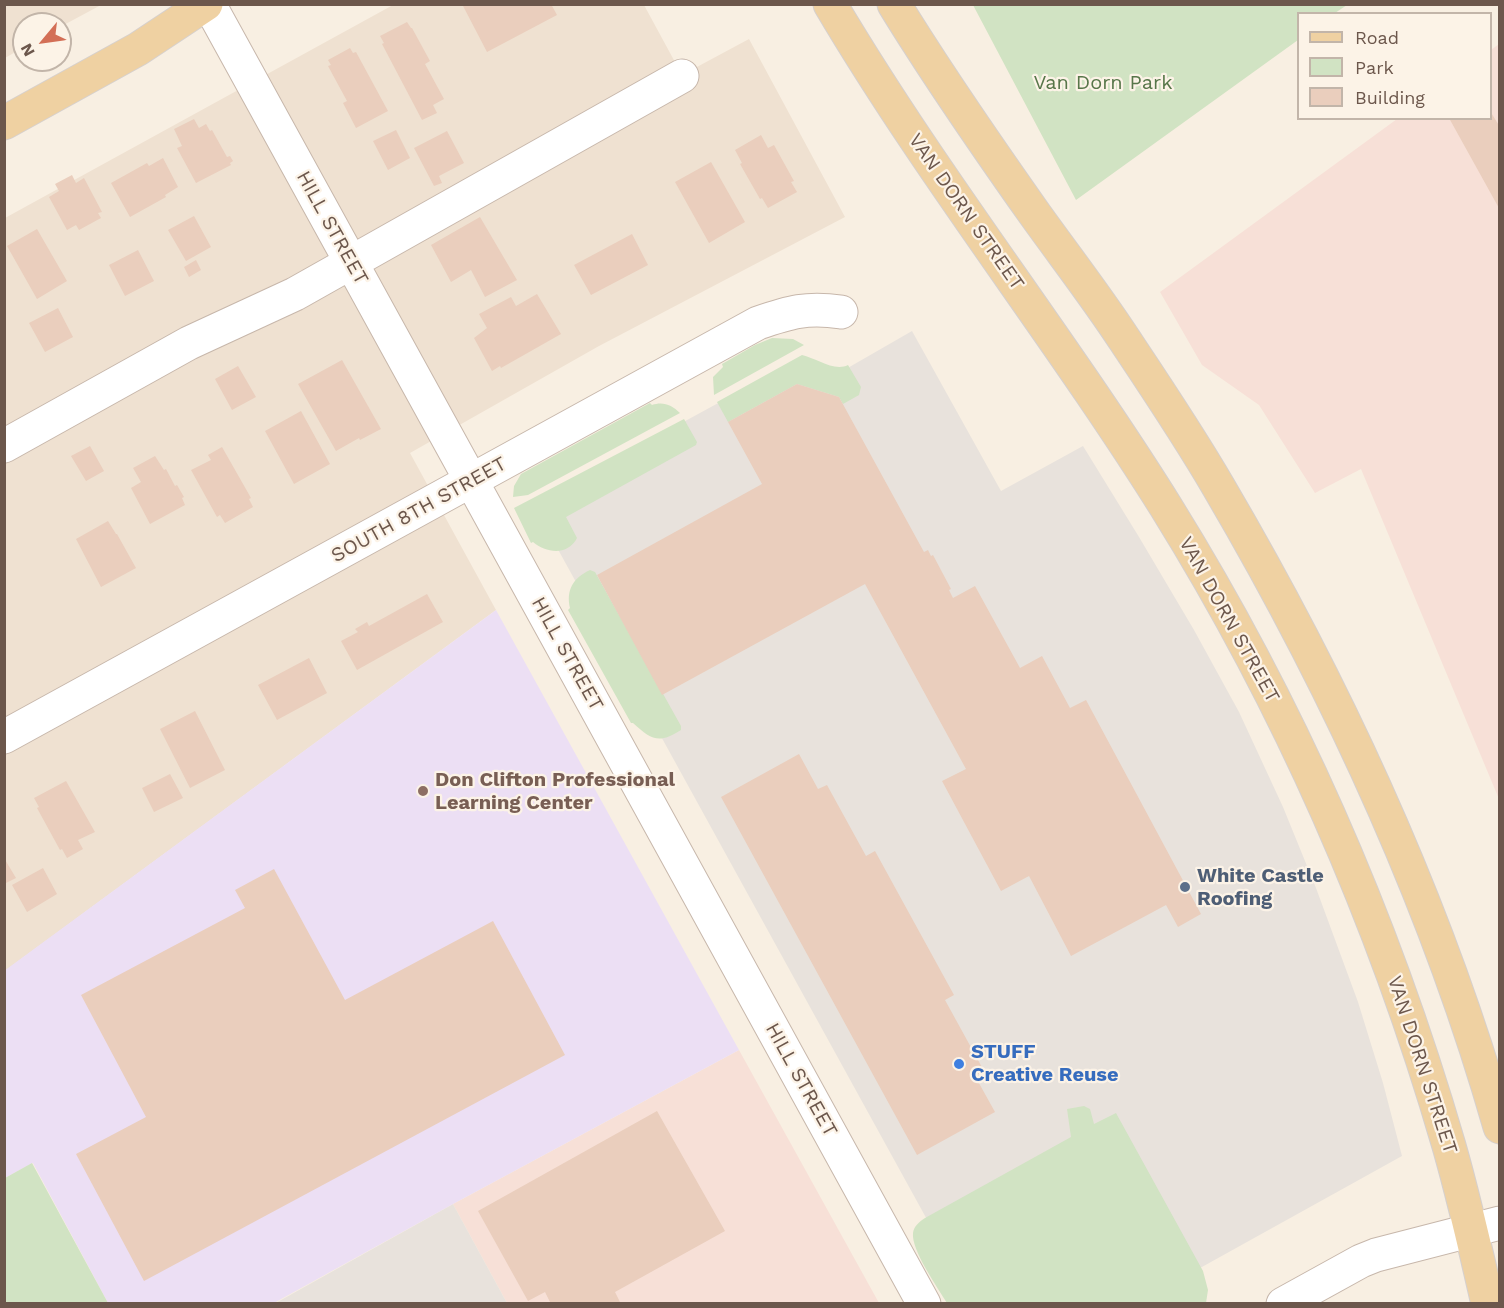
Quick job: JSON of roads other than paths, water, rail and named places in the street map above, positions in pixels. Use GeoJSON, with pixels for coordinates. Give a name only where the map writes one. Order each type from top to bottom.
{"type":"FeatureCollection","features":[{"type":"Feature","properties":{"kind":"main road"},"geometry":{"type":"LineString","coordinates":[[4,123],[119,60],[208,4]]}},
{"type":"Feature","properties":{"kind":"main road","name":"VAN DORN STREET"},"geometry":{"type":"LineString","coordinates":[[830,4],[878,83],[1133,456],[1200,565],[1262,676],[1318,792],[1368,908],[1412,1027],[1450,1149],[1485,1227],[1488,1304]]}},
{"type":"Feature","properties":{"kind":"main road"},"geometry":{"type":"LineString","coordinates":[[894,4],[1032,210],[1129,346],[1218,484],[1298,631],[1367,770],[1399,843],[1445,959],[1500,1127]]}},
{"type":"Feature","properties":{"kind":"street","name":"HILL STREET"},"geometry":{"type":"LineString","coordinates":[[208,4],[924,1304]]}},
{"type":"Feature","properties":{"kind":"street"},"geometry":{"type":"LineString","coordinates":[[4,446],[156,361],[218,329],[295,294],[682,76]]}},
{"type":"Feature","properties":{"kind":"street","name":"SOUTH 8TH STREET"},"geometry":{"type":"LineString","coordinates":[[4,737],[758,323],[798,311],[817,309],[841,312]]}},
{"type":"Feature","properties":{"kind":"street"},"geometry":{"type":"LineString","coordinates":[[1283,1304],[1376,1255],[1485,1227]]}},
{"type":"Feature","properties":{"kind":"place","name":"Don Clifton Professional Learning Center"},"geometry":{"type":"Point","coordinates":[423,791]}},
{"type":"Feature","properties":{"kind":"place","name":"White Castle Roofing"},"geometry":{"type":"Point","coordinates":[1185,887]}},
{"type":"Feature","properties":{"kind":"place","name":"STUFF Creative Reuse"},"geometry":{"type":"Point","coordinates":[959,1064]}},
{"type":"Feature","properties":{"kind":"park label","name":"Van Dorn Park"},"geometry":{"type":"Point","coordinates":[1103,83]}}]}
